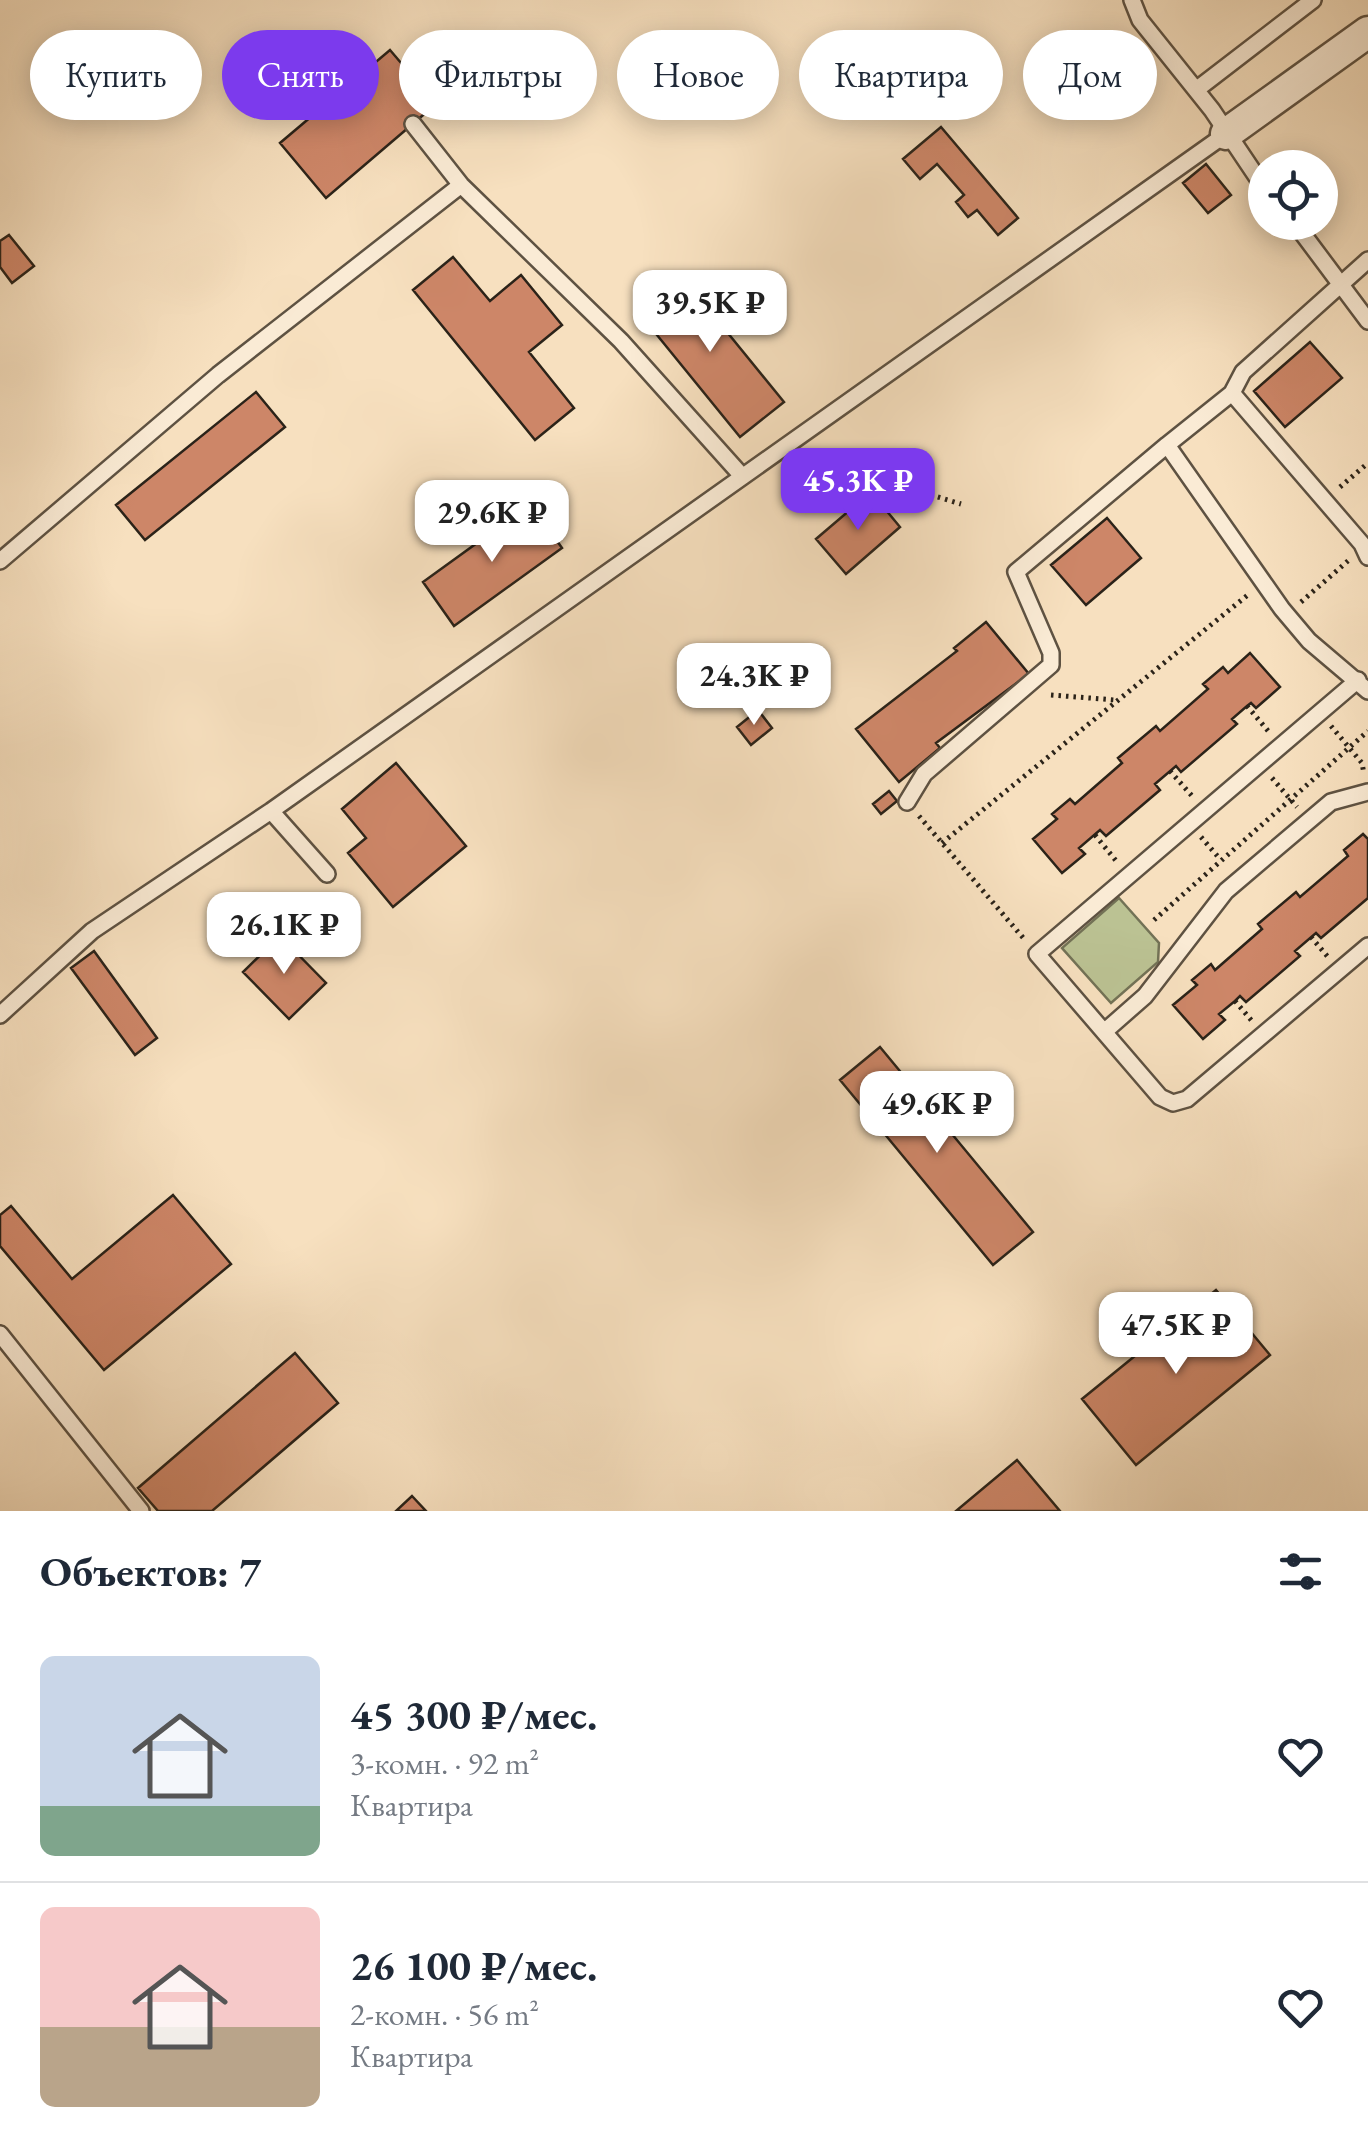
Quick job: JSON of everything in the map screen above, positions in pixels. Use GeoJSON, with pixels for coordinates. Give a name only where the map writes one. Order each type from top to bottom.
{"type":"FeatureCollection","features":[{"type":"Feature","properties":{"kind":"street"},"geometry":{"type":"LineString","coordinates":[[1226,134],[1368,32]]}},
{"type":"Feature","properties":{"kind":"lane"},"geometry":{"type":"LineString","coordinates":[[1132,0],[1140,20],[1196,90],[1248,165]]}},
{"type":"Feature","properties":{"kind":"lane"},"geometry":{"type":"LineString","coordinates":[[1196,90],[1313,0]]}},
{"type":"Feature","properties":{"kind":"lane"},"geometry":{"type":"LineString","coordinates":[[413,124],[461,185],[621,341],[742,476]]}},
{"type":"Feature","properties":{"kind":"lane"},"geometry":{"type":"LineString","coordinates":[[0,1015],[92,932],[271,811],[1226,134]]}},
{"type":"Feature","properties":{"kind":"lane"},"geometry":{"type":"LineString","coordinates":[[0,562],[218,374],[461,185]]}},
{"type":"Feature","properties":{"kind":"lane"},"geometry":{"type":"LineString","coordinates":[[1308,240],[1368,321]]}},
{"type":"Feature","properties":{"kind":"lane"},"geometry":{"type":"LineString","coordinates":[[907,802],[924,774],[1045,675],[1051,654],[1016,572],[1232,393],[1243,372],[1368,260]]}},
{"type":"Feature","properties":{"kind":"lane"},"geometry":{"type":"LineString","coordinates":[[1232,393],[1365,546]]}},
{"type":"Feature","properties":{"kind":"lane"},"geometry":{"type":"LineString","coordinates":[[1167,445],[1287,614],[1310,641],[1363,685],[1319,713],[1037,954],[1160,1098],[1173,1103],[1187,1100],[1368,946]]}},
{"type":"Feature","properties":{"kind":"lane"},"geometry":{"type":"LineString","coordinates":[[1104,1032],[1145,996],[1238,880],[1331,802],[1367,792]]}},
{"type":"Feature","properties":{"kind":"lane"},"geometry":{"type":"LineString","coordinates":[[271,811],[327,874]]}},
{"type":"Feature","properties":{"kind":"lane"},"geometry":{"type":"LineString","coordinates":[[0,1334],[136,1509]]}},
{"type":"Feature","properties":{"kind":"path"},"geometry":{"type":"LineString","coordinates":[[1324,501],[1368,462]]}},
{"type":"Feature","properties":{"kind":"path"},"geometry":{"type":"LineString","coordinates":[[851,499],[875,478],[961,504]]}},
{"type":"Feature","properties":{"kind":"path"},"geometry":{"type":"LineString","coordinates":[[1287,614],[1365,546]]}},
{"type":"Feature","properties":{"kind":"path"},"geometry":{"type":"LineString","coordinates":[[942,844],[1263,582]]}},
{"type":"Feature","properties":{"kind":"path"},"geometry":{"type":"LineString","coordinates":[[1024,692],[1118,701]]}},
{"type":"Feature","properties":{"kind":"path"},"geometry":{"type":"LineString","coordinates":[[1247,706],[1259,720]]}},
{"type":"Feature","properties":{"kind":"path"},"geometry":{"type":"LineString","coordinates":[[1319,713],[1362,763],[1367,792]]}},
{"type":"Feature","properties":{"kind":"path"},"geometry":{"type":"LineString","coordinates":[[1154,920],[1368,731]]}},
{"type":"Feature","properties":{"kind":"path"},"geometry":{"type":"LineString","coordinates":[[1260,764],[1309,821]]}},
{"type":"Feature","properties":{"kind":"path"},"geometry":{"type":"LineString","coordinates":[[1170,771],[1182,785]]}},
{"type":"Feature","properties":{"kind":"path"},"geometry":{"type":"LineString","coordinates":[[907,802],[1037,954]]}},
{"type":"Feature","properties":{"kind":"path"},"geometry":{"type":"LineString","coordinates":[[1190,824],[1238,880]]}},
{"type":"Feature","properties":{"kind":"path"},"geometry":{"type":"LineString","coordinates":[[1095,835],[1107,850]]}},
{"type":"Feature","properties":{"kind":"path"},"geometry":{"type":"LineString","coordinates":[[1311,937],[1322,950]]}},
{"type":"Feature","properties":{"kind":"path"},"geometry":{"type":"LineString","coordinates":[[1235,1001],[1246,1014]]}},
{"type":"Feature","properties":{"kind":"green space"},"geometry":{"type":"Polygon","coordinates":[[[1119,898],[1159,943],[1158,962],[1111,1003],[1062,948],[1119,898]]]}},
{"type":"Feature","properties":{"kind":"building"},"geometry":{"type":"Polygon","coordinates":[[[390,50],[399,61],[399,120],[417,120],[326,198],[280,143],[307,120],[379,120],[379,59],[390,50]]]}},
{"type":"Feature","properties":{"kind":"building"},"geometry":{"type":"Polygon","coordinates":[[[941,127],[1018,218],[998,235],[977,210],[968,217],[956,202],[964,195],[937,164],[920,179],[903,159],[941,127]]]}},
{"type":"Feature","properties":{"kind":"building"},"geometry":{"type":"Polygon","coordinates":[[[1206,164],[1231,195],[1208,213],[1183,183],[1206,164]]]}},
{"type":"Feature","properties":{"kind":"building"},"geometry":{"type":"Polygon","coordinates":[[[9,235],[34,266],[12,283],[0,267],[0,241],[9,235]]]}},
{"type":"Feature","properties":{"kind":"building"},"geometry":{"type":"Polygon","coordinates":[[[453,257],[490,301],[521,275],[562,325],[529,352],[574,408],[535,440],[413,290],[453,257]]]}},
{"type":"Feature","properties":{"kind":"building"},"geometry":{"type":"Polygon","coordinates":[[[679,273],[784,402],[740,437],[635,308],[679,273]]]}},
{"type":"Feature","properties":{"kind":"building"},"geometry":{"type":"Polygon","coordinates":[[[1310,342],[1342,378],[1285,427],[1254,391],[1310,342]]]}},
{"type":"Feature","properties":{"kind":"building"},"geometry":{"type":"Polygon","coordinates":[[[256,392],[285,427],[145,540],[116,505],[256,392]]]}},
{"type":"Feature","properties":{"kind":"building"},"geometry":{"type":"Polygon","coordinates":[[[871,492],[900,527],[846,574],[816,539],[871,492]]]}},
{"type":"Feature","properties":{"kind":"building"},"geometry":{"type":"Polygon","coordinates":[[[531,504],[562,548],[454,626],[423,582],[531,504]]]}},
{"type":"Feature","properties":{"kind":"building"},"geometry":{"type":"Polygon","coordinates":[[[1107,518],[1141,558],[1086,605],[1051,565],[1107,518]]]}},
{"type":"Feature","properties":{"kind":"building"},"geometry":{"type":"Polygon","coordinates":[[[986,622],[1029,674],[936,743],[940,748],[899,782],[856,729],[957,651],[954,648],[986,622]]]}},
{"type":"Feature","properties":{"kind":"building"},"geometry":{"type":"Polygon","coordinates":[[[1250,653],[1280,687],[1256,708],[1251,703],[1247,706],[1232,719],[1237,724],[1181,772],[1176,766],[1155,784],[1160,790],[1106,836],[1100,830],[1079,848],[1085,854],[1062,873],[1033,839],[1057,819],[1052,814],[1070,799],[1075,804],[1122,763],[1118,758],[1156,726],[1160,731],[1208,689],[1203,684],[1223,667],[1228,673],[1250,653]]]}},
{"type":"Feature","properties":{"kind":"building"},"geometry":{"type":"Polygon","coordinates":[[[758,710],[772,728],[751,745],[737,727],[758,710]]]}},
{"type":"Feature","properties":{"kind":"building"},"geometry":{"type":"Polygon","coordinates":[[[396,763],[466,846],[393,907],[348,853],[366,838],[342,809],[396,763]]]}},
{"type":"Feature","properties":{"kind":"building"},"geometry":{"type":"Polygon","coordinates":[[[889,791],[897,801],[881,814],[873,804],[889,791]]]}},
{"type":"Feature","properties":{"kind":"building"},"geometry":{"type":"Polygon","coordinates":[[[1363,834],[1368,839],[1368,898],[1321,938],[1316,933],[1295,951],[1300,956],[1246,1002],[1240,996],[1219,1014],[1225,1020],[1203,1039],[1173,1005],[1197,985],[1192,980],[1211,964],[1215,970],[1262,929],[1258,924],[1296,892],[1300,897],[1348,856],[1344,850],[1363,834]]]}},
{"type":"Feature","properties":{"kind":"building"},"geometry":{"type":"Polygon","coordinates":[[[280,936],[326,983],[289,1019],[243,972],[280,936]]]}},
{"type":"Feature","properties":{"kind":"building"},"geometry":{"type":"Polygon","coordinates":[[[94,951],[157,1038],[135,1055],[71,968],[94,951]]]}},
{"type":"Feature","properties":{"kind":"building"},"geometry":{"type":"Polygon","coordinates":[[[880,1047],[1033,1232],[993,1265],[840,1080],[880,1047]]]}},
{"type":"Feature","properties":{"kind":"building"},"geometry":{"type":"Polygon","coordinates":[[[173,1195],[231,1264],[104,1370],[0,1246],[0,1215],[11,1206],[72,1279],[173,1195]]]}},
{"type":"Feature","properties":{"kind":"building"},"geometry":{"type":"Polygon","coordinates":[[[1216,1290],[1270,1355],[1136,1465],[1082,1399],[1216,1290]]]}},
{"type":"Feature","properties":{"kind":"building"},"geometry":{"type":"Polygon","coordinates":[[[295,1353],[338,1403],[212,1511],[158,1511],[138,1488],[295,1353]]]}},
{"type":"Feature","properties":{"kind":"building"},"geometry":{"type":"Polygon","coordinates":[[[1017,1460],[1060,1511],[956,1511],[1017,1460]]]}},
{"type":"Feature","properties":{"kind":"building"},"geometry":{"type":"Polygon","coordinates":[[[412,1496],[426,1511],[396,1511],[412,1496]]]}}]}
